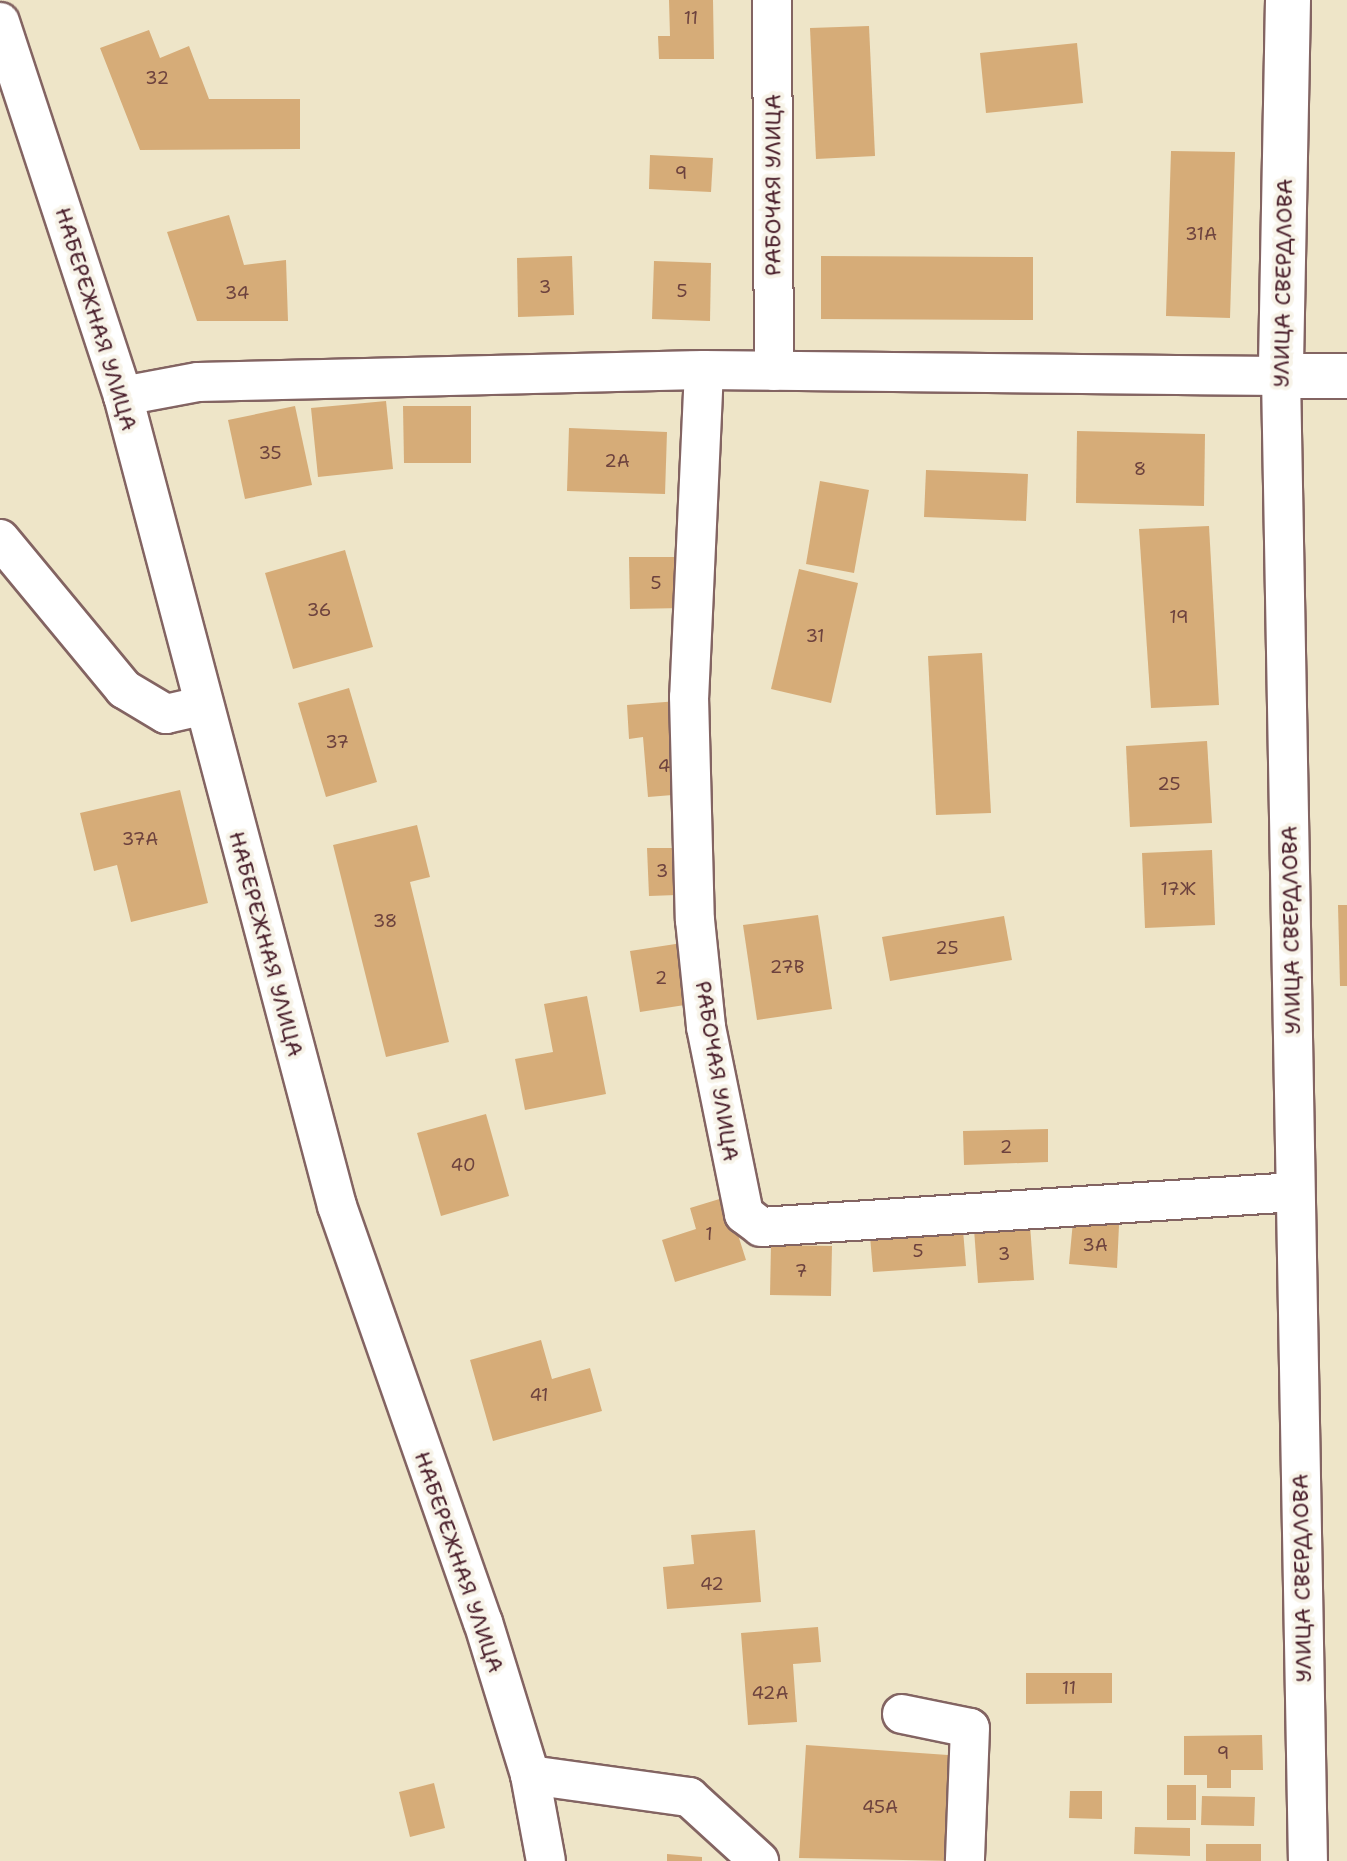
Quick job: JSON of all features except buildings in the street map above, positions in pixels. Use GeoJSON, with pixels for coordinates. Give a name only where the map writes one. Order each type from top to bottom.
{"type":"FeatureCollection","features":[{"type":"Feature","properties":{"kind":"main road","name":"УЛИЦА СВЕРДЛОВА"},"geometry":{"type":"LineString","coordinates":[[1281,376],[1288,0]]}},
{"type":"Feature","properties":{"kind":"main road"},"geometry":{"type":"LineString","coordinates":[[1281,376],[1347,376]]}},
{"type":"Feature","properties":{"kind":"street","name":"РАБОЧАЯ УЛИЦА"},"geometry":{"type":"LineString","coordinates":[[772,0],[774,371]]}},
{"type":"Feature","properties":{"kind":"street","name":"НАБЕРЕЖНАЯ УЛИЦА"},"geometry":{"type":"LineString","coordinates":[[0,22],[123,396],[201,706],[337,1206],[483,1622],[530,1775],[546,1861]]}},
{"type":"Feature","properties":{"kind":"street","name":"РАБОЧАЯ УЛИЦА"},"geometry":{"type":"LineString","coordinates":[[704,370],[689,697],[695,920],[706,1027],[744,1214],[761,1227],[1295,1192]]}},
{"type":"Feature","properties":{"kind":"street"},"geometry":{"type":"LineString","coordinates":[[123,396],[198,382],[704,370],[1281,376]]}},
{"type":"Feature","properties":{"kind":"street","name":"УЛИЦА СВЕРДЛОВА"},"geometry":{"type":"LineString","coordinates":[[1281,376],[1308,1861]]}},
{"type":"Feature","properties":{"kind":"street"},"geometry":{"type":"LineString","coordinates":[[0,539],[124,689],[166,714],[201,706]]}},
{"type":"Feature","properties":{"kind":"street"},"geometry":{"type":"LineString","coordinates":[[902,1714],[970,1728],[965,1861]]}},
{"type":"Feature","properties":{"kind":"street"},"geometry":{"type":"LineString","coordinates":[[530,1775],[689,1797],[759,1861]]}}]}
